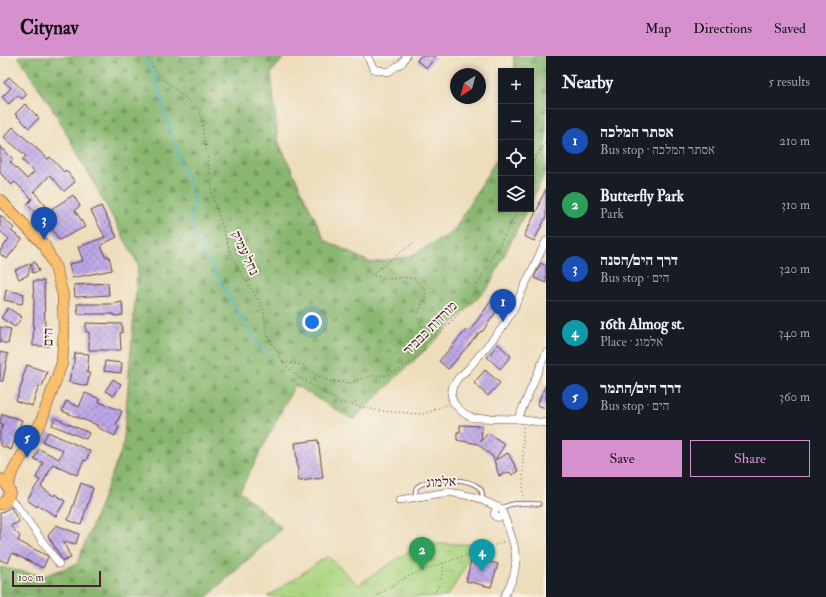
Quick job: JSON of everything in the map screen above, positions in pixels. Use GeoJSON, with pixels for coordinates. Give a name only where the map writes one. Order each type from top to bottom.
{"type":"FeatureCollection","features":[{"type":"Feature","properties":{"kind":"main road","name":"הים"},"geometry":{"type":"LineString","coordinates":[[0,200],[44,245],[55,266],[63,295],[64,332],[62,363],[41,422],[11,475],[4,482]]}},
{"type":"Feature","properties":{"kind":"main road"},"geometry":{"type":"LineString","coordinates":[[4,482],[10,492],[4,501]]}},
{"type":"Feature","properties":{"kind":"street"},"geometry":{"type":"LineString","coordinates":[[367,56],[374,69],[388,72],[402,63],[406,56]]}},
{"type":"Feature","properties":{"kind":"street"},"geometry":{"type":"LineString","coordinates":[[546,241],[512,312],[502,328],[473,363],[458,378],[453,386],[451,394],[453,402],[465,414],[473,418],[546,422]]}},
{"type":"Feature","properties":{"kind":"street"},"geometry":{"type":"LineString","coordinates":[[521,420],[546,353]]}},
{"type":"Feature","properties":{"kind":"street","name":"אלמוג"},"geometry":{"type":"LineString","coordinates":[[399,500],[449,492],[467,495],[482,500],[501,510]]}},
{"type":"Feature","properties":{"kind":"street"},"geometry":{"type":"LineString","coordinates":[[482,500],[510,530]]}},
{"type":"Feature","properties":{"kind":"street"},"geometry":{"type":"LineString","coordinates":[[4,501],[17,506],[59,564]]}},
{"type":"Feature","properties":{"kind":"street"},"geometry":{"type":"LineString","coordinates":[[495,515],[501,517],[501,510]]}},
{"type":"Feature","properties":{"kind":"street"},"geometry":{"type":"LineString","coordinates":[[501,510],[510,530],[516,553],[516,567],[504,597]]}},
{"type":"Feature","properties":{"kind":"lane"},"geometry":{"type":"LineString","coordinates":[[415,498],[416,488],[421,483],[436,480],[459,480],[479,486],[482,490],[482,500]]}},
{"type":"Feature","properties":{"kind":"lane"},"geometry":{"type":"LineString","coordinates":[[501,510],[507,505],[539,504]]}},
{"type":"Feature","properties":{"kind":"path","name":"נחל עמיק"},"geometry":{"type":"LineString","coordinates":[[147,56],[158,74],[200,110],[214,200],[221,222],[238,268],[264,311],[266,332],[283,362],[297,376],[339,402],[380,411],[422,414],[436,410],[453,402]]}},
{"type":"Feature","properties":{"kind":"path"},"geometry":{"type":"LineString","coordinates":[[534,160],[546,142]]}},
{"type":"Feature","properties":{"kind":"path","name":"מורדות כבביר"},"geometry":{"type":"LineString","coordinates":[[283,362],[303,365],[312,373],[329,381],[350,383],[370,376],[388,374],[400,370],[424,351],[465,307],[517,212]]}},
{"type":"Feature","properties":{"kind":"path"},"geometry":{"type":"LineString","coordinates":[[412,243],[371,275],[391,279],[403,277],[415,279],[425,289],[426,297],[417,317],[424,329],[424,351]]}},
{"type":"Feature","properties":{"kind":"path"},"geometry":{"type":"LineString","coordinates":[[521,420],[524,504]]}},
{"type":"Feature","properties":{"kind":"path"},"geometry":{"type":"LineString","coordinates":[[374,597],[408,577],[484,550],[512,538]]}},
{"type":"Feature","properties":{"kind":"path"},"geometry":{"type":"LineString","coordinates":[[432,597],[443,574],[444,563]]}},
{"type":"Feature","properties":{"kind":"green space"},"geometry":{"type":"Polygon","coordinates":[[[18,56],[285,56],[271,73],[278,141],[325,240],[371,263],[410,256],[453,232],[498,157],[498,212],[526,212],[488,288],[353,420],[295,385],[240,491],[282,528],[207,597],[0,597],[0,567],[44,576],[77,564],[123,446],[138,264],[57,116],[18,56]]]}},
{"type":"Feature","properties":{"kind":"green space"},"geometry":{"type":"Polygon","coordinates":[[[513,56],[546,56],[546,171],[534,196],[534,68],[515,68],[513,56]]]}},
{"type":"Feature","properties":{"kind":"green space"},"geometry":{"type":"Polygon","coordinates":[[[420,544],[478,544],[446,597],[267,597],[328,556],[358,585],[420,544]]]}},
{"type":"Feature","properties":{"kind":"building"},"geometry":{"type":"Polygon","coordinates":[[[420,56],[436,56],[427,68],[417,61],[420,56]]]}},
{"type":"Feature","properties":{"kind":"building"},"geometry":{"type":"Polygon","coordinates":[[[9,77],[27,94],[22,99],[18,95],[9,104],[2,97],[11,88],[4,82],[9,77]]]}},
{"type":"Feature","properties":{"kind":"building"},"geometry":{"type":"Polygon","coordinates":[[[25,104],[39,118],[29,128],[15,114],[25,104]]]}},
{"type":"Feature","properties":{"kind":"building"},"geometry":{"type":"Polygon","coordinates":[[[13,127],[48,159],[50,157],[64,172],[66,170],[75,182],[64,191],[50,175],[34,192],[46,206],[36,214],[27,204],[32,199],[15,182],[12,185],[0,173],[0,146],[13,159],[10,162],[27,179],[34,172],[22,160],[26,156],[4,137],[13,127]]]}},
{"type":"Feature","properties":{"kind":"building"},"geometry":{"type":"Polygon","coordinates":[[[546,189],[546,217],[534,241],[524,236],[546,189]]]}},
{"type":"Feature","properties":{"kind":"building"},"geometry":{"type":"Polygon","coordinates":[[[73,195],[80,206],[75,210],[85,227],[59,240],[43,214],[73,195]]]}},
{"type":"Feature","properties":{"kind":"building"},"geometry":{"type":"Polygon","coordinates":[[[101,206],[117,237],[101,245],[105,256],[109,256],[112,270],[72,278],[69,264],[83,261],[78,247],[105,237],[91,211],[101,206]]]}},
{"type":"Feature","properties":{"kind":"building"},"geometry":{"type":"Polygon","coordinates":[[[0,215],[14,228],[11,231],[22,239],[7,259],[0,254],[0,251],[9,239],[0,231],[0,215]]]}},
{"type":"Feature","properties":{"kind":"building"},"geometry":{"type":"Polygon","coordinates":[[[35,262],[39,271],[32,273],[32,263],[35,262]]]}},
{"type":"Feature","properties":{"kind":"building"},"geometry":{"type":"Polygon","coordinates":[[[31,263],[28,275],[19,279],[15,270],[31,263]]]}},
{"type":"Feature","properties":{"kind":"building"},"geometry":{"type":"Polygon","coordinates":[[[541,263],[546,266],[546,283],[534,278],[541,263]]]}},
{"type":"Feature","properties":{"kind":"building"},"geometry":{"type":"Polygon","coordinates":[[[33,281],[44,281],[45,332],[49,332],[49,346],[33,346],[33,281]]]}},
{"type":"Feature","properties":{"kind":"building"},"geometry":{"type":"Polygon","coordinates":[[[108,283],[109,295],[75,297],[74,285],[108,283]]]}},
{"type":"Feature","properties":{"kind":"building"},"geometry":{"type":"Polygon","coordinates":[[[6,290],[24,294],[22,304],[4,300],[6,290]]]}},
{"type":"Feature","properties":{"kind":"building"},"geometry":{"type":"Polygon","coordinates":[[[497,292],[506,298],[482,332],[481,331],[448,369],[439,361],[467,329],[470,331],[497,292]]]}},
{"type":"Feature","properties":{"kind":"building"},"geometry":{"type":"Polygon","coordinates":[[[122,302],[123,315],[78,314],[77,304],[113,304],[122,302]]]}},
{"type":"Feature","properties":{"kind":"building"},"geometry":{"type":"Polygon","coordinates":[[[8,308],[22,317],[15,327],[1,318],[8,308]]]}},
{"type":"Feature","properties":{"kind":"building"},"geometry":{"type":"Polygon","coordinates":[[[86,323],[122,324],[122,333],[120,333],[121,350],[89,350],[89,332],[86,332],[86,323]]]}},
{"type":"Feature","properties":{"kind":"building"},"geometry":{"type":"Polygon","coordinates":[[[0,327],[11,329],[8,344],[0,342],[0,327]]]}},
{"type":"Feature","properties":{"kind":"building"},"geometry":{"type":"Polygon","coordinates":[[[498,344],[511,356],[500,369],[487,357],[498,344]]]}},
{"type":"Feature","properties":{"kind":"building"},"geometry":{"type":"Polygon","coordinates":[[[0,352],[8,354],[3,381],[0,381],[0,352]]]}},
{"type":"Feature","properties":{"kind":"building"},"geometry":{"type":"Polygon","coordinates":[[[75,353],[89,354],[87,373],[90,373],[87,386],[69,382],[73,369],[75,353]]]}},
{"type":"Feature","properties":{"kind":"building"},"geometry":{"type":"Polygon","coordinates":[[[105,361],[122,363],[121,373],[104,371],[105,361]]]}},
{"type":"Feature","properties":{"kind":"building"},"geometry":{"type":"Polygon","coordinates":[[[27,365],[47,372],[42,387],[39,386],[32,406],[16,401],[27,365]]]}},
{"type":"Feature","properties":{"kind":"building"},"geometry":{"type":"Polygon","coordinates":[[[485,370],[500,383],[488,396],[474,383],[485,370]]]}},
{"type":"Feature","properties":{"kind":"building"},"geometry":{"type":"Polygon","coordinates":[[[113,379],[121,384],[114,396],[105,391],[113,379]]]}},
{"type":"Feature","properties":{"kind":"building"},"geometry":{"type":"Polygon","coordinates":[[[546,384],[546,408],[537,405],[546,384]]]}},
{"type":"Feature","properties":{"kind":"building"},"geometry":{"type":"Polygon","coordinates":[[[85,393],[100,399],[99,402],[122,411],[116,425],[119,426],[115,436],[97,427],[97,425],[62,411],[66,401],[79,407],[85,393]]]}},
{"type":"Feature","properties":{"kind":"building"},"geometry":{"type":"Polygon","coordinates":[[[2,414],[22,420],[11,450],[0,445],[0,432],[3,424],[0,423],[2,414]]]}},
{"type":"Feature","properties":{"kind":"building"},"geometry":{"type":"Polygon","coordinates":[[[55,418],[89,433],[86,439],[52,425],[55,418]]]}},
{"type":"Feature","properties":{"kind":"building"},"geometry":{"type":"Polygon","coordinates":[[[460,425],[482,426],[481,441],[488,433],[505,444],[495,460],[508,453],[518,471],[512,475],[510,472],[499,476],[493,457],[478,444],[457,440],[457,432],[460,432],[460,425]]]}},
{"type":"Feature","properties":{"kind":"building"},"geometry":{"type":"Polygon","coordinates":[[[48,432],[90,451],[86,461],[84,460],[77,475],[53,464],[41,487],[54,496],[55,494],[65,501],[56,516],[38,505],[37,507],[27,500],[40,480],[36,478],[43,463],[34,459],[39,449],[59,459],[63,450],[43,442],[48,432]]]}},
{"type":"Feature","properties":{"kind":"building"},"geometry":{"type":"Polygon","coordinates":[[[318,440],[323,478],[299,481],[295,443],[318,440]]]}},
{"type":"Feature","properties":{"kind":"building"},"geometry":{"type":"Polygon","coordinates":[[[81,483],[93,488],[81,525],[68,520],[81,483]]]}},
{"type":"Feature","properties":{"kind":"building"},"geometry":{"type":"Polygon","coordinates":[[[11,507],[19,522],[10,526],[20,536],[18,541],[48,557],[43,568],[12,553],[8,563],[0,560],[0,513],[11,507]]]}},
{"type":"Feature","properties":{"kind":"building"},"geometry":{"type":"Polygon","coordinates":[[[56,525],[79,534],[76,544],[63,541],[71,558],[63,561],[48,536],[56,525]]]}},
{"type":"Feature","properties":{"kind":"building"},"geometry":{"type":"Polygon","coordinates":[[[472,557],[498,564],[491,587],[466,581],[472,557]]]}},
{"type":"Feature","properties":{"kind":"waterway"},"geometry":{"type":"LineString","coordinates":[[145,56],[154,74],[181,164],[195,202],[190,220],[199,244],[246,326],[260,347],[268,355]]}},
{"type":"Feature","properties":{"kind":"place","name":"דרך הים/הסנה"},"geometry":{"type":"Point","coordinates":[44,240]}},
{"type":"Feature","properties":{"kind":"place","name":"אסתר המלכה"},"geometry":{"type":"Point","coordinates":[503,322]}},
{"type":"Feature","properties":{"kind":"place","name":"דרך הים/התמר"},"geometry":{"type":"Point","coordinates":[27,458]}},
{"type":"Feature","properties":{"kind":"place","name":"Butterfly Park"},"geometry":{"type":"Point","coordinates":[422,570]}},
{"type":"Feature","properties":{"kind":"place","name":"16th Almog st."},"geometry":{"type":"Point","coordinates":[482,572]}}]}
